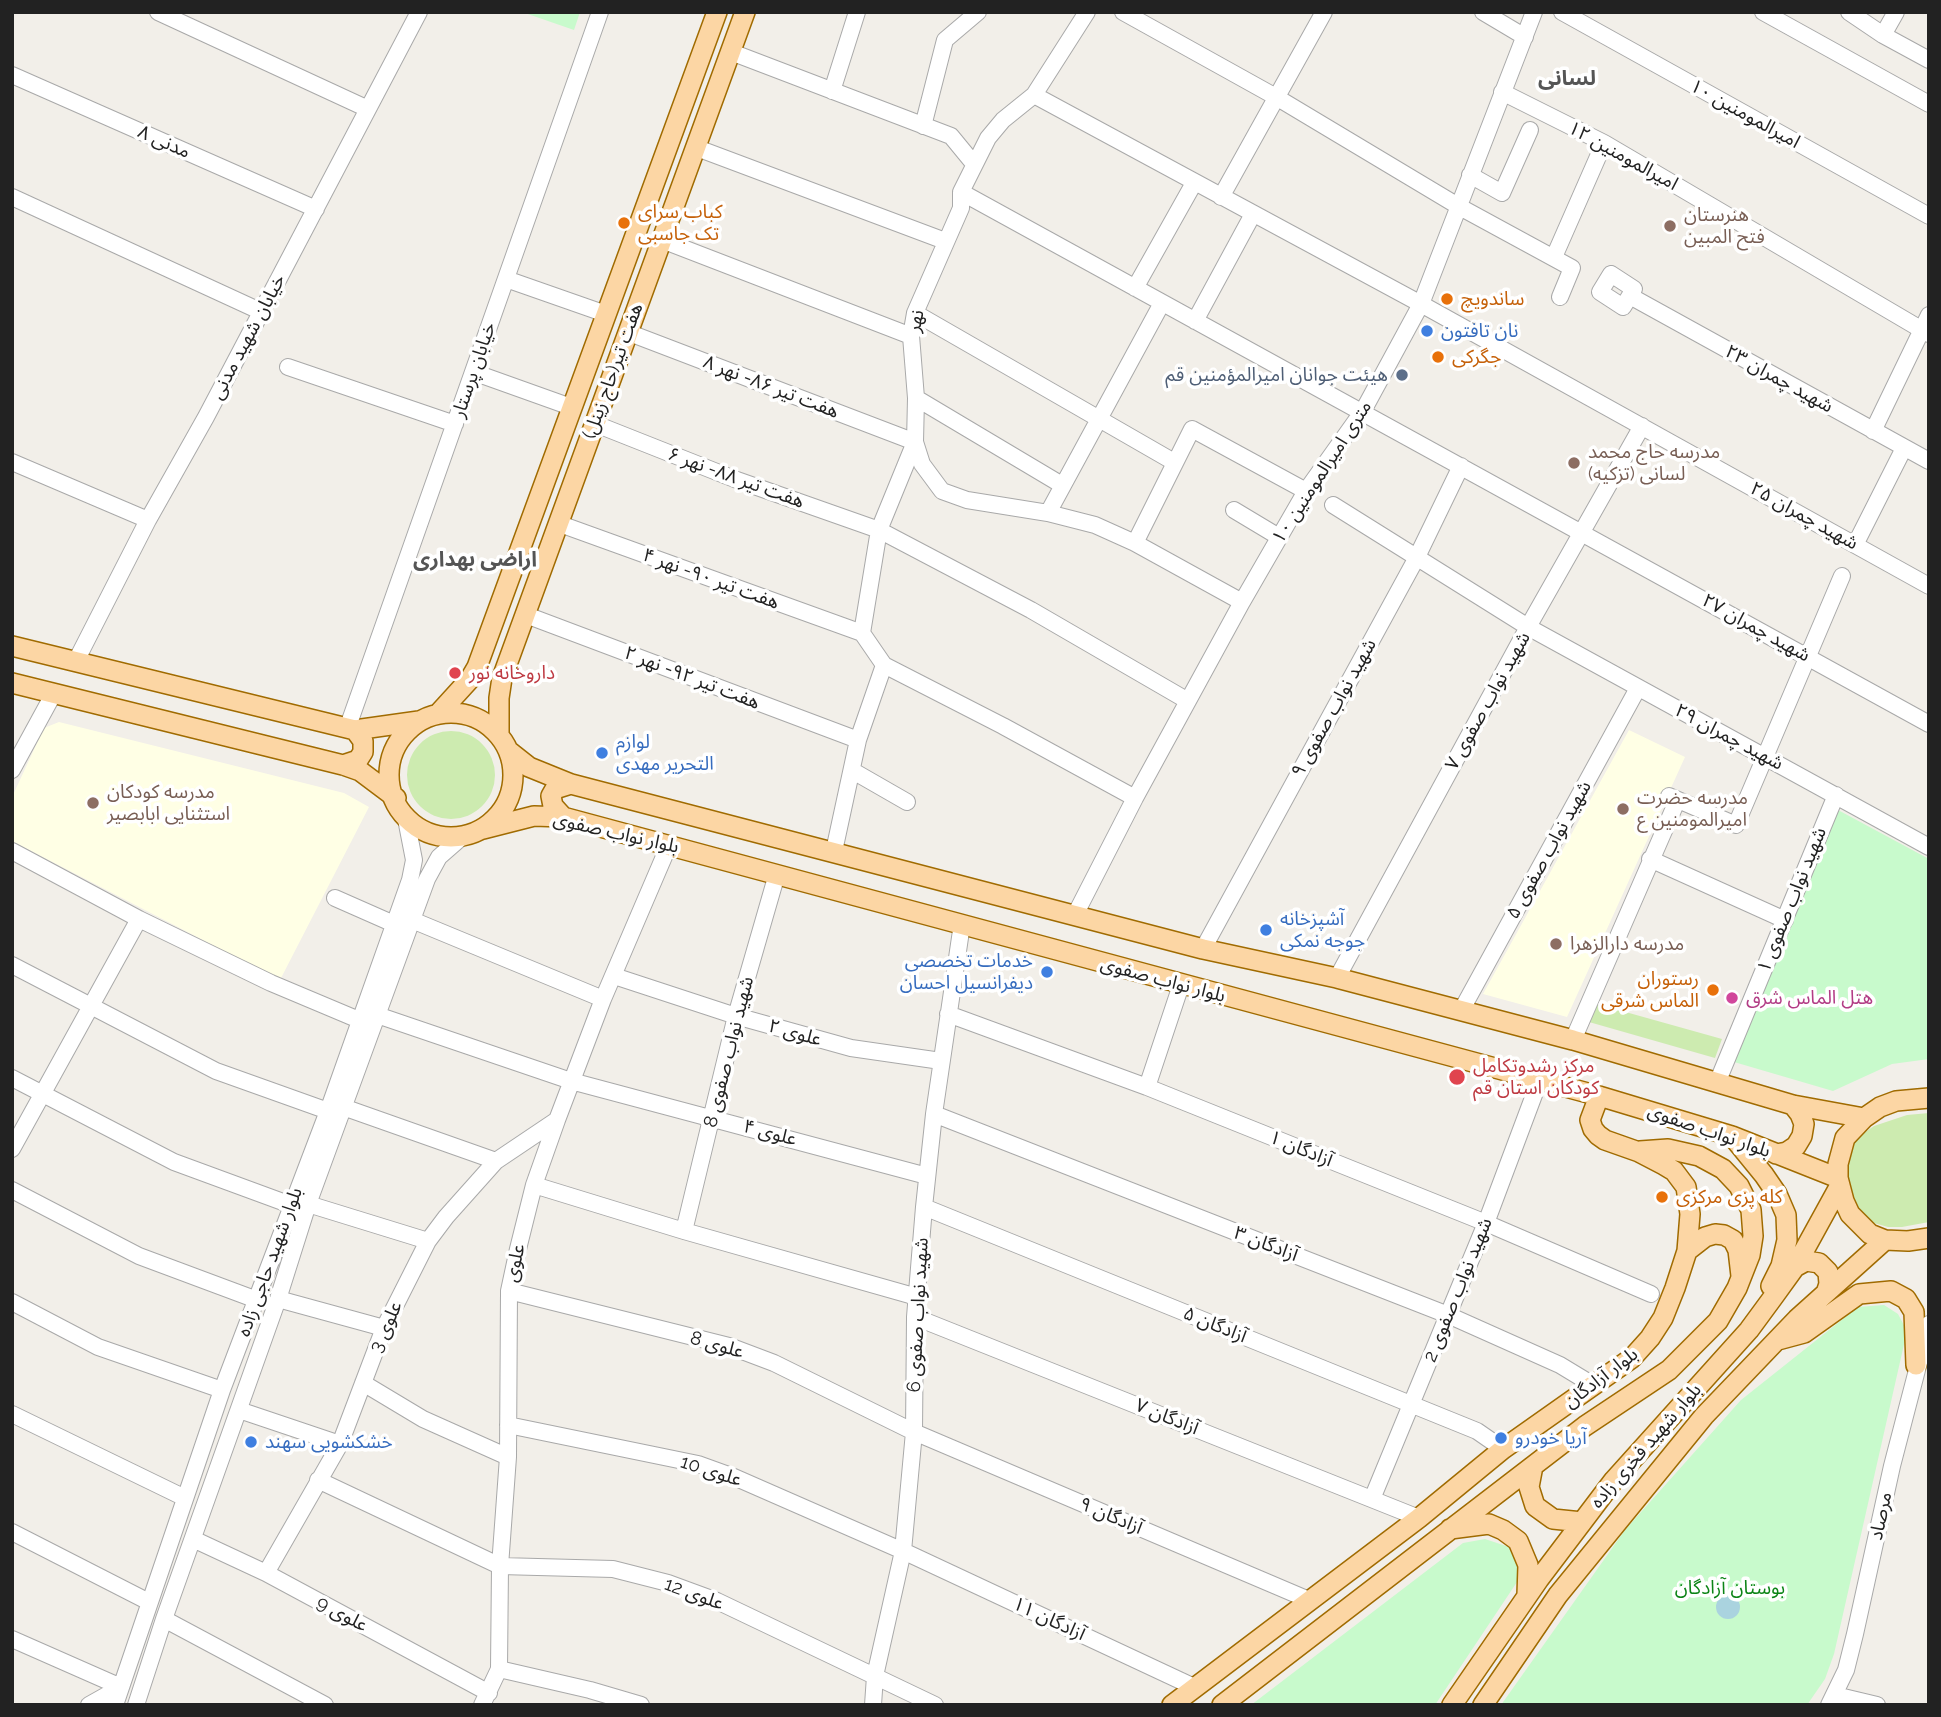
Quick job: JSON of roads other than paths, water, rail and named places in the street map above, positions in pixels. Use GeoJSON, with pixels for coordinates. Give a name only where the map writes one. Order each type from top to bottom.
{"type":"FeatureCollection","features":[{"type":"Feature","properties":{"kind":"main road","name":"هفت تیر(حاج زینل)"},"geometry":{"type":"LineString","coordinates":[[439,713],[470,679],[477,667],[717,12]]}},
{"type":"Feature","properties":{"kind":"main road","name":"هفت تیر(حاج زینل)"},"geometry":{"type":"LineString","coordinates":[[499,734],[502,678],[745,12]]}},
{"type":"Feature","properties":{"kind":"main road"},"geometry":{"type":"LineString","coordinates":[[12,646],[351,729],[419,721],[439,713],[461,713],[482,720],[499,734],[510,752],[514,773],[510,795],[499,814],[483,828],[463,836],[443,837],[423,831],[406,819],[388,776],[392,754],[402,735],[419,721]]}},
{"type":"Feature","properties":{"kind":"main road"},"geometry":{"type":"LineString","coordinates":[[477,667],[480,679],[485,683],[491,684],[502,678]]}},
{"type":"Feature","properties":{"kind":"main road"},"geometry":{"type":"LineString","coordinates":[[12,683],[343,765],[360,771],[396,798]]}},
{"type":"Feature","properties":{"kind":"main road"},"geometry":{"type":"LineString","coordinates":[[343,765],[358,760],[363,752],[363,741],[351,729]]}},
{"type":"Feature","properties":{"kind":"main road","name":"بلوار نواب صفوی"},"geometry":{"type":"LineString","coordinates":[[510,752],[529,767],[570,784],[1203,949],[1337,978],[1573,1040],[1793,1105],[1864,1118]]}},
{"type":"Feature","properties":{"kind":"main road"},"geometry":{"type":"LineString","coordinates":[[563,817],[553,806],[551,796],[555,789],[570,784]]}},
{"type":"Feature","properties":{"kind":"main road","name":"بلوار نواب صفوی"},"geometry":{"type":"LineString","coordinates":[[483,828],[534,816],[563,817],[1181,985],[1540,1079],[1732,1136],[1838,1183]]}},
{"type":"Feature","properties":{"kind":"main road"},"geometry":{"type":"LineString","coordinates":[[1599,1096],[1590,1120],[1593,1129],[1605,1140],[1639,1152]]}},
{"type":"Feature","properties":{"kind":"main road"},"geometry":{"type":"LineString","coordinates":[[1929,1098],[1896,1101],[1880,1107],[1864,1118],[1845,1138],[1838,1164],[1838,1183],[1850,1214],[1870,1234],[1885,1240],[1929,1238]]}},
{"type":"Feature","properties":{"kind":"main road"},"geometry":{"type":"LineString","coordinates":[[1776,1154],[1797,1146],[1802,1136],[1804,1124],[1793,1105]]}},
{"type":"Feature","properties":{"kind":"main road"},"geometry":{"type":"LineString","coordinates":[[1732,1136],[1765,1175],[1786,1214],[1787,1240],[1781,1266],[1749,1330]]}},
{"type":"Feature","properties":{"kind":"main road","name":"بلوار آزادگان"},"geometry":{"type":"LineString","coordinates":[[1222,1705],[1585,1426],[1670,1370],[1718,1321],[1751,1255],[1751,1210],[1739,1186],[1723,1169],[1699,1156],[1668,1149],[1639,1152]]}},
{"type":"Feature","properties":{"kind":"main road","name":"بلوار آزادگان"},"geometry":{"type":"LineString","coordinates":[[1172,1705],[1419,1518],[1503,1449],[1632,1359],[1650,1338],[1675,1288],[1687,1251],[1690,1214],[1686,1187],[1674,1171],[1639,1152]]}},
{"type":"Feature","properties":{"kind":"main road","name":"بلوار شهید فخری زاده"},"geometry":{"type":"LineString","coordinates":[[1452,1705],[1527,1595],[1614,1480],[1749,1330],[1795,1267],[1838,1183]]}},
{"type":"Feature","properties":{"kind":"main road"},"geometry":{"type":"LineString","coordinates":[[1687,1251],[1705,1237],[1724,1235],[1733,1240],[1738,1250],[1742,1277]]}},
{"type":"Feature","properties":{"kind":"main road","name":"بلوار شهید فخری زاده"},"geometry":{"type":"LineString","coordinates":[[1482,1705],[1567,1585],[1704,1416],[1827,1290],[1885,1240]]}},
{"type":"Feature","properties":{"kind":"main road"},"geometry":{"type":"LineString","coordinates":[[1795,1267],[1806,1261],[1819,1263],[1828,1272],[1827,1290]]}},
{"type":"Feature","properties":{"kind":"main road"},"geometry":{"type":"LineString","coordinates":[[1776,1340],[1804,1333],[1859,1294],[1891,1291],[1906,1299],[1914,1312],[1916,1365]]}},
{"type":"Feature","properties":{"kind":"main road"},"geometry":{"type":"LineString","coordinates":[[1533,1466],[1529,1487],[1535,1506],[1553,1519],[1582,1522]]}},
{"type":"Feature","properties":{"kind":"main road"},"geometry":{"type":"LineString","coordinates":[[1449,1529],[1489,1524],[1518,1541],[1528,1565],[1527,1595]]}},
{"type":"Feature","properties":{"kind":"street"},"geometry":{"type":"LineString","coordinates":[[158,12],[368,109]]}},
{"type":"Feature","properties":{"kind":"street","name":"خیابان شهید مدنی"},"geometry":{"type":"LineString","coordinates":[[76,661],[148,520],[206,417],[419,12]]}},
{"type":"Feature","properties":{"kind":"street","name":"خیابان پرستار"},"geometry":{"type":"LineString","coordinates":[[351,729],[600,12]]}},
{"type":"Feature","properties":{"kind":"street"},"geometry":{"type":"LineString","coordinates":[[832,91],[857,12]]}},
{"type":"Feature","properties":{"kind":"street"},"geometry":{"type":"LineString","coordinates":[[923,125],[945,40],[978,12]]}},
{"type":"Feature","properties":{"kind":"street","name":"نهر"},"geometry":{"type":"LineString","coordinates":[[862,634],[879,530],[915,442],[916,398],[911,336],[915,313],[961,208],[961,192],[988,138],[1003,120],[1034,95],[1087,12]]}},
{"type":"Feature","properties":{"kind":"street"},"geometry":{"type":"LineString","coordinates":[[1123,12],[1276,97],[1458,206],[1572,268],[1560,297]]}},
{"type":"Feature","properties":{"kind":"street"},"geometry":{"type":"LineString","coordinates":[[1221,197],[1324,12]]}},
{"type":"Feature","properties":{"kind":"street"},"geometry":{"type":"LineString","coordinates":[[1483,12],[1525,37]]}},
{"type":"Feature","properties":{"kind":"street","name":"۱۰ متری امیرالمومنین"},"geometry":{"type":"LineString","coordinates":[[1074,915],[1242,602],[1306,491],[1363,411],[1421,304],[1534,12]]}},
{"type":"Feature","properties":{"kind":"street","name":"امیرالمومنین ۱۰"},"geometry":{"type":"LineString","coordinates":[[1562,12],[1929,216]]}},
{"type":"Feature","properties":{"kind":"street"},"geometry":{"type":"LineString","coordinates":[[1763,12],[1929,104]]}},
{"type":"Feature","properties":{"kind":"street"},"geometry":{"type":"LineString","coordinates":[[1849,12],[1883,35],[1929,60]]}},
{"type":"Feature","properties":{"kind":"street"},"geometry":{"type":"LineString","coordinates":[[1883,35],[1896,12]]}},
{"type":"Feature","properties":{"kind":"street"},"geometry":{"type":"LineString","coordinates":[[730,52],[951,136],[974,164]]}},
{"type":"Feature","properties":{"kind":"street","name":"مدنی ۸"},"geometry":{"type":"LineString","coordinates":[[12,75],[316,209]]}},
{"type":"Feature","properties":{"kind":"street","name":"امیرالمومنین ۱۲"},"geometry":{"type":"LineString","coordinates":[[1503,92],[1604,143],[1927,327]]}},
{"type":"Feature","properties":{"kind":"street","name":"شهید چمران ۲۵"},"geometry":{"type":"LineString","coordinates":[[1034,95],[1421,304],[1929,586]]}},
{"type":"Feature","properties":{"kind":"street"},"geometry":{"type":"LineString","coordinates":[[1471,175],[1502,192],[1531,130]]}},
{"type":"Feature","properties":{"kind":"street"},"geometry":{"type":"LineString","coordinates":[[1554,257],[1604,143]]}},
{"type":"Feature","properties":{"kind":"street"},"geometry":{"type":"LineString","coordinates":[[697,148],[945,241]]}},
{"type":"Feature","properties":{"kind":"street"},"geometry":{"type":"LineString","coordinates":[[1135,288],[1194,183]]}},
{"type":"Feature","properties":{"kind":"street","name":"شهید چمران ۲۷"},"geometry":{"type":"LineString","coordinates":[[961,192],[1929,724]]}},
{"type":"Feature","properties":{"kind":"street"},"geometry":{"type":"LineString","coordinates":[[12,197],[261,312]]}},
{"type":"Feature","properties":{"kind":"street"},"geometry":{"type":"LineString","coordinates":[[1195,320],[1253,214]]}},
{"type":"Feature","properties":{"kind":"street"},"geometry":{"type":"LineString","coordinates":[[662,240],[911,336]]}},
{"type":"Feature","properties":{"kind":"street"},"geometry":{"type":"LineString","coordinates":[[506,279],[606,314]]}},
{"type":"Feature","properties":{"kind":"street","name":"شهید چمران ۲۳"},"geometry":{"type":"LineString","coordinates":[[1630,296],[1929,461]]}},
{"type":"Feature","properties":{"kind":"street"},"geometry":{"type":"LineString","coordinates":[[1048,513],[1162,303]]}},
{"type":"Feature","properties":{"kind":"street"},"geometry":{"type":"LineString","coordinates":[[915,313],[1174,461]]}},
{"type":"Feature","properties":{"kind":"street"},"geometry":{"type":"LineString","coordinates":[[1873,430],[1927,327]]}},
{"type":"Feature","properties":{"kind":"street","name":"هفت تیر ۸۶- نهر ۸"},"geometry":{"type":"LineString","coordinates":[[627,332],[915,442]]}},
{"type":"Feature","properties":{"kind":"street"},"geometry":{"type":"LineString","coordinates":[[288,367],[455,424]]}},
{"type":"Feature","properties":{"kind":"street"},"geometry":{"type":"LineString","coordinates":[[473,372],[571,407]]}},
{"type":"Feature","properties":{"kind":"street"},"geometry":{"type":"LineString","coordinates":[[916,398],[1062,485]]}},
{"type":"Feature","properties":{"kind":"street","name":"هفت تیر ۸۸- نهر ۶"},"geometry":{"type":"LineString","coordinates":[[593,424],[737,480],[879,530],[1031,610],[1188,701]]}},
{"type":"Feature","properties":{"kind":"street","name":"شهید نواب صفوی ۷"},"geometry":{"type":"LineString","coordinates":[[1337,978],[1642,426]]}},
{"type":"Feature","properties":{"kind":"street"},"geometry":{"type":"LineString","coordinates":[[1135,543],[1192,429],[1306,491]]}},
{"type":"Feature","properties":{"kind":"street"},"geometry":{"type":"LineString","coordinates":[[915,442],[922,464],[942,491],[967,500],[1048,513],[1096,525],[1135,543],[1242,602]]}},
{"type":"Feature","properties":{"kind":"street"},"geometry":{"type":"LineString","coordinates":[[1855,545],[1904,448]]}},
{"type":"Feature","properties":{"kind":"street"},"geometry":{"type":"LineString","coordinates":[[12,462],[148,520]]}},
{"type":"Feature","properties":{"kind":"street","name":"شهید نواب صفوی ۹"},"geometry":{"type":"LineString","coordinates":[[1203,949],[1416,559],[1461,466]]}},
{"type":"Feature","properties":{"kind":"street","name":"شهید چمران ۲۹"},"geometry":{"type":"LineString","coordinates":[[1333,505],[1528,628],[1929,847]]}},
{"type":"Feature","properties":{"kind":"street"},"geometry":{"type":"LineString","coordinates":[[1234,510],[1279,537]]}},
{"type":"Feature","properties":{"kind":"street","name":"هفت تیر ۹۰- نهر ۴"},"geometry":{"type":"LineString","coordinates":[[560,524],[862,634]]}},
{"type":"Feature","properties":{"kind":"street"},"geometry":{"type":"LineString","coordinates":[[1573,1040],[1673,799],[1736,825],[1842,576]]}},
{"type":"Feature","properties":{"kind":"street","name":"هفت تیر ۹۲- نهر ۲"},"geometry":{"type":"LineString","coordinates":[[526,615],[858,740]]}},
{"type":"Feature","properties":{"kind":"street"},"geometry":{"type":"LineString","coordinates":[[862,634],[884,665],[1135,798]]}},
{"type":"Feature","properties":{"kind":"street"},"geometry":{"type":"LineString","coordinates":[[834,851],[858,740],[884,665]]}},
{"type":"Feature","properties":{"kind":"street","name":"شهید نواب صفوی ۵"},"geometry":{"type":"LineString","coordinates":[[1461,1012],[1638,688]]}},
{"type":"Feature","properties":{"kind":"street"},"geometry":{"type":"LineString","coordinates":[[12,770],[54,693]]}},
{"type":"Feature","properties":{"kind":"street"},"geometry":{"type":"LineString","coordinates":[[853,771],[907,802]]}},
{"type":"Feature","properties":{"kind":"street","name":"شهید نواب صفوی ۱"},"geometry":{"type":"LineString","coordinates":[[1717,1083],[1836,795]]}},
{"type":"Feature","properties":{"kind":"street","name":"بلوار شهید حاجی زاده"},"geometry":{"type":"LineString","coordinates":[[335,1109],[359,1020],[394,925],[414,860],[406,819]]}},
{"type":"Feature","properties":{"kind":"street","name":"بلوار شهید حاجی زاده"},"geometry":{"type":"LineString","coordinates":[[115,1705],[184,1498],[257,1300],[300,1205],[335,1109],[377,1015],[427,879],[439,857],[463,836]]}},
{"type":"Feature","properties":{"kind":"street","name":"علوی"},"geometry":{"type":"LineString","coordinates":[[486,1699],[499,1669],[500,1566],[508,1457],[509,1291],[534,1185],[557,1120],[603,999],[669,845]]}},
{"type":"Feature","properties":{"kind":"street"},"geometry":{"type":"LineString","coordinates":[[12,851],[139,919],[271,983],[359,1020]]}},
{"type":"Feature","properties":{"kind":"street"},"geometry":{"type":"LineString","coordinates":[[1650,859],[1785,920]]}},
{"type":"Feature","properties":{"kind":"street","name":"شهید نواب صفوی 8"},"geometry":{"type":"LineString","coordinates":[[684,1231],[736,1016],[777,874]]}},
{"type":"Feature","properties":{"kind":"street"},"geometry":{"type":"LineString","coordinates":[[335,898],[394,925]]}},
{"type":"Feature","properties":{"kind":"street"},"geometry":{"type":"LineString","coordinates":[[12,1149],[139,919]]}},
{"type":"Feature","properties":{"kind":"street"},"geometry":{"type":"LineString","coordinates":[[412,920],[603,999]]}},
{"type":"Feature","properties":{"kind":"street","name":"شهید نواب صفوی 6"},"geometry":{"type":"LineString","coordinates":[[873,1705],[875,1676],[903,1551],[914,1432],[915,1317],[924,1207],[947,1014],[962,924]]}},
{"type":"Feature","properties":{"kind":"street"},"geometry":{"type":"LineString","coordinates":[[12,965],[216,1071],[496,1161]]}},
{"type":"Feature","properties":{"kind":"street","name":"علوی ۲"},"geometry":{"type":"LineString","coordinates":[[614,976],[736,1016],[850,1048],[941,1061]]}},
{"type":"Feature","properties":{"kind":"street"},"geometry":{"type":"LineString","coordinates":[[1147,1087],[1181,985]]}},
{"type":"Feature","properties":{"kind":"street","name":"آزادگان ۱"},"geometry":{"type":"LineString","coordinates":[[947,1014],[1147,1087],[1486,1223],[1651,1294]]}},
{"type":"Feature","properties":{"kind":"street","name":"علوی ۴"},"geometry":{"type":"LineString","coordinates":[[377,1015],[571,1081],[927,1176]]}},
{"type":"Feature","properties":{"kind":"street"},"geometry":{"type":"LineString","coordinates":[[12,1078],[174,1162],[300,1205],[428,1241]]}},
{"type":"Feature","properties":{"kind":"street","name":"شهید نواب صفوی 2"},"geometry":{"type":"LineString","coordinates":[[1372,1499],[1486,1223],[1540,1079]]}},
{"type":"Feature","properties":{"kind":"street","name":"آزادگان ۳"},"geometry":{"type":"LineString","coordinates":[[934,1114],[1448,1315],[1559,1365],[1593,1385]]}},
{"type":"Feature","properties":{"kind":"street","name":"علوی 3"},"geometry":{"type":"LineString","coordinates":[[266,1573],[341,1444],[384,1328],[428,1241],[496,1161],[557,1120]]}},
{"type":"Feature","properties":{"kind":"street"},"geometry":{"type":"LineString","coordinates":[[534,1185],[917,1297]]}},
{"type":"Feature","properties":{"kind":"street"},"geometry":{"type":"LineString","coordinates":[[12,1190],[139,1256],[257,1300]]}},
{"type":"Feature","properties":{"kind":"street","name":"بلوار شهید حاجی زاده"},"geometry":{"type":"LineString","coordinates":[[136,1705],[278,1299],[300,1205]]}},
{"type":"Feature","properties":{"kind":"street","name":"آزادگان ۵"},"geometry":{"type":"LineString","coordinates":[[924,1207],[1477,1431],[1503,1449]]}},
{"type":"Feature","properties":{"kind":"street","name":"علوی 8"},"geometry":{"type":"LineString","coordinates":[[509,1291],[729,1346],[774,1363],[914,1432]]}},
{"type":"Feature","properties":{"kind":"street"},"geometry":{"type":"LineString","coordinates":[[278,1299],[384,1328]]}},
{"type":"Feature","properties":{"kind":"street"},"geometry":{"type":"LineString","coordinates":[[12,1302],[97,1347],[222,1390]]}},
{"type":"Feature","properties":{"kind":"street","name":"آزادگان ۷"},"geometry":{"type":"LineString","coordinates":[[915,1317],[1419,1518]]}},
{"type":"Feature","properties":{"kind":"street","name":"مرصاد"},"geometry":{"type":"LineString","coordinates":[[1832,1700],[1846,1670],[1916,1365],[1929,1324]]}},
{"type":"Feature","properties":{"kind":"street"},"geometry":{"type":"LineString","coordinates":[[363,1384],[423,1419],[508,1457]]}},
{"type":"Feature","properties":{"kind":"street"},"geometry":{"type":"LineString","coordinates":[[239,1410],[341,1444]]}},
{"type":"Feature","properties":{"kind":"street"},"geometry":{"type":"LineString","coordinates":[[12,1414],[184,1498]]}},
{"type":"Feature","properties":{"kind":"street","name":"علوی 10"},"geometry":{"type":"LineString","coordinates":[[508,1425],[698,1464],[903,1551]]}},
{"type":"Feature","properties":{"kind":"street","name":"آزادگان ۹"},"geometry":{"type":"LineString","coordinates":[[914,1432],[1309,1600]]}},
{"type":"Feature","properties":{"kind":"street"},"geometry":{"type":"LineString","coordinates":[[318,1480],[500,1566]]}},
{"type":"Feature","properties":{"kind":"street"},"geometry":{"type":"LineString","coordinates":[[12,1532],[149,1602]]}},
{"type":"Feature","properties":{"kind":"street","name":"علوی 9"},"geometry":{"type":"LineString","coordinates":[[193,1539],[266,1573],[486,1699]]}},
{"type":"Feature","properties":{"kind":"street","name":"آزادگان ۱۱"},"geometry":{"type":"LineString","coordinates":[[903,1551],[1194,1687]]}},
{"type":"Feature","properties":{"kind":"street","name":"علوی 12"},"geometry":{"type":"LineString","coordinates":[[500,1566],[613,1569],[668,1583],[717,1601],[934,1705]]}},
{"type":"Feature","properties":{"kind":"street"},"geometry":{"type":"LineString","coordinates":[[164,1619],[324,1705]]}},
{"type":"Feature","properties":{"kind":"street"},"geometry":{"type":"LineString","coordinates":[[12,1639],[121,1687]]}},
{"type":"Feature","properties":{"kind":"street"},"geometry":{"type":"LineString","coordinates":[[499,1669],[641,1705]]}},
{"type":"Feature","properties":{"kind":"street"},"geometry":{"type":"LineString","coordinates":[[89,1705],[121,1687]]}},
{"type":"Feature","properties":{"kind":"street"},"geometry":{"type":"LineString","coordinates":[[1832,1700],[1877,1705]]}},
{"type":"Feature","properties":{"kind":"water"},"geometry":{"type":"Polygon","coordinates":[[[1728,1595],[1739,1602],[1740,1607],[1733,1618],[1728,1619],[1717,1612],[1716,1607],[1723,1596],[1728,1595]]]}},
{"type":"Feature","properties":{"kind":"place","name":"کباب سرای تک جاسبی"},"geometry":{"type":"Point","coordinates":[624,223]}},
{"type":"Feature","properties":{"kind":"place","name":"هنرستان فتح المبین"},"geometry":{"type":"Point","coordinates":[1670,226]}},
{"type":"Feature","properties":{"kind":"place","name":"ساندویچ"},"geometry":{"type":"Point","coordinates":[1447,299]}},
{"type":"Feature","properties":{"kind":"place","name":"نان تافتون"},"geometry":{"type":"Point","coordinates":[1427,331]}},
{"type":"Feature","properties":{"kind":"place","name":"جگرکی"},"geometry":{"type":"Point","coordinates":[1438,357]}},
{"type":"Feature","properties":{"kind":"place","name":"هیئت جوانان امیرالمؤمنین قم"},"geometry":{"type":"Point","coordinates":[1402,375]}},
{"type":"Feature","properties":{"kind":"place","name":"مدرسه حاج محمد لسانی (تزکیه)"},"geometry":{"type":"Point","coordinates":[1574,463]}},
{"type":"Feature","properties":{"kind":"place","name":"داروخانه نور"},"geometry":{"type":"Point","coordinates":[455,673]}},
{"type":"Feature","properties":{"kind":"place","name":"لوازم التحریر مهدی"},"geometry":{"type":"Point","coordinates":[602,753]}},
{"type":"Feature","properties":{"kind":"place","name":"مدرسه کودکان استثنایی ابابصیر"},"geometry":{"type":"Point","coordinates":[93,803]}},
{"type":"Feature","properties":{"kind":"place","name":"مدرسه حضرت امیرالمومنین ع"},"geometry":{"type":"Point","coordinates":[1623,809]}},
{"type":"Feature","properties":{"kind":"place","name":"آشپزخانه جوجه نمکی"},"geometry":{"type":"Point","coordinates":[1266,930]}},
{"type":"Feature","properties":{"kind":"place","name":"مدرسه دارالزهرا"},"geometry":{"type":"Point","coordinates":[1556,944]}},
{"type":"Feature","properties":{"kind":"place","name":"خدمات تخصصی دیفرانسیل احسان"},"geometry":{"type":"Point","coordinates":[1047,972]}},
{"type":"Feature","properties":{"kind":"place","name":"رستوران الماس شرقی"},"geometry":{"type":"Point","coordinates":[1713,990]}},
{"type":"Feature","properties":{"kind":"place","name":"هتل الماس شرق"},"geometry":{"type":"Point","coordinates":[1732,998]}},
{"type":"Feature","properties":{"kind":"place","name":"مرکز رشدوتکامل کودکان استان قم"},"geometry":{"type":"Point","coordinates":[1457,1077]}},
{"type":"Feature","properties":{"kind":"place","name":"کله پزی مرکزی"},"geometry":{"type":"Point","coordinates":[1662,1197]}},
{"type":"Feature","properties":{"kind":"place","name":"آریا خودرو"},"geometry":{"type":"Point","coordinates":[1501,1438]}},
{"type":"Feature","properties":{"kind":"place","name":"خشکشویی سهند"},"geometry":{"type":"Point","coordinates":[251,1442]}},
{"type":"Feature","properties":{"kind":"district","name":"لسانی"},"geometry":{"type":"Point","coordinates":[1567,79]}},
{"type":"Feature","properties":{"kind":"district","name":"اراضی بهداری"},"geometry":{"type":"Point","coordinates":[475,560]}},
{"type":"Feature","properties":{"kind":"park label","name":"بوستان آزادگان"},"geometry":{"type":"Point","coordinates":[1730,1588]}}]}
